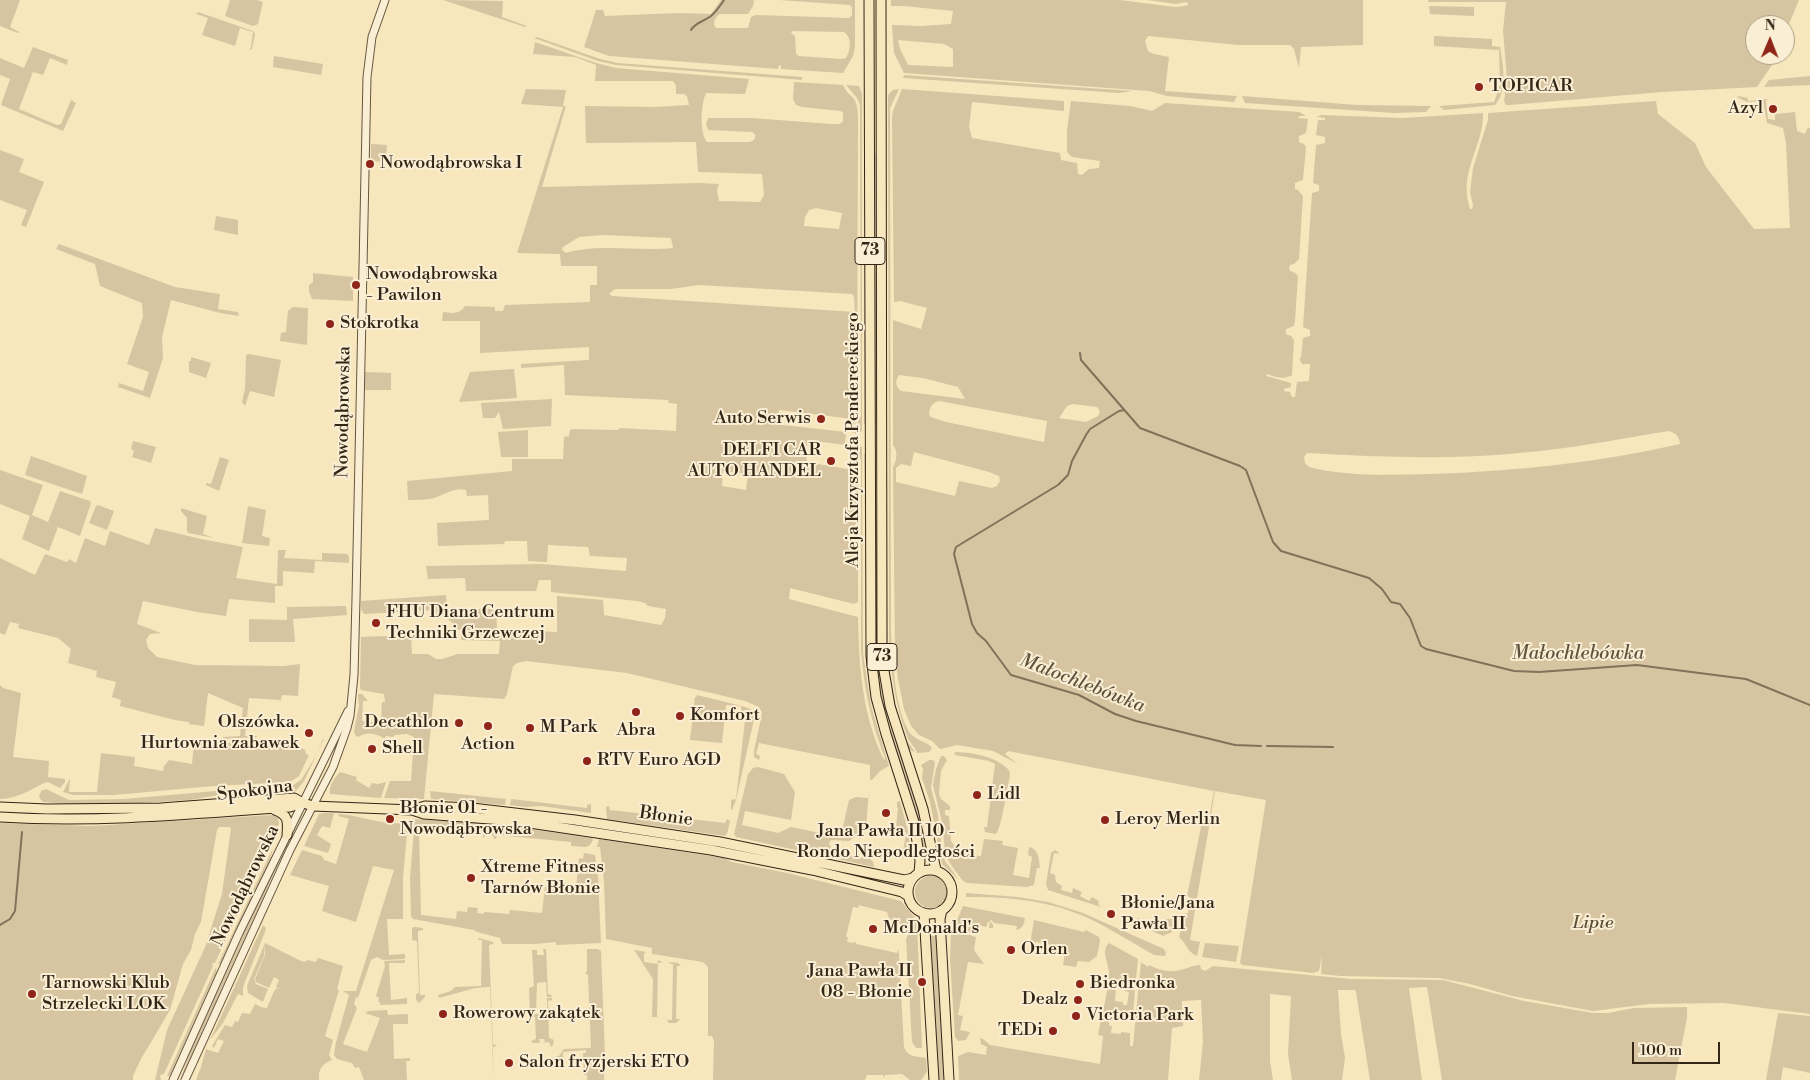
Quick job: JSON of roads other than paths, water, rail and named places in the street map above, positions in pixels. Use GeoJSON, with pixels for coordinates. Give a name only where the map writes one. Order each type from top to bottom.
{"type":"FeatureCollection","features":[{"type":"Feature","properties":{"kind":"main road","name":"Aleja Krzysztofa Pendereckiego"},"geometry":{"type":"LineString","coordinates":[[869,0],[871,656],[876,697],[914,822],[920,861],[916,875]]}},
{"type":"Feature","properties":{"kind":"main road","name":"Aleja Krzysztofa Pendereckiego"},"geometry":{"type":"LineString","coordinates":[[880,0],[882,658],[890,706],[923,809],[936,870]]}},
{"type":"Feature","properties":{"kind":"main road","name":"Spokojna"},"geometry":{"type":"LineString","coordinates":[[0,807],[47,810],[152,808],[294,798],[303,803]]}},
{"type":"Feature","properties":{"kind":"main road","name":"Błonie"},"geometry":{"type":"LineString","coordinates":[[303,803],[313,806],[412,810],[424,814],[509,820],[718,851],[812,870],[902,892],[908,896]]}},
{"type":"Feature","properties":{"kind":"main road","name":"Spokojna"},"geometry":{"type":"LineString","coordinates":[[0,817],[39,820],[113,818],[272,808],[296,806],[303,803]]}},
{"type":"Feature","properties":{"kind":"main road","name":"Błonie"},"geometry":{"type":"LineString","coordinates":[[412,810],[425,806],[460,807],[575,820],[714,840],[904,880],[916,875]]}},
{"type":"Feature","properties":{"kind":"main road"},"geometry":{"type":"LineString","coordinates":[[272,808],[283,813],[286,818],[287,835]]}},
{"type":"Feature","properties":{"kind":"main road"},"geometry":{"type":"LineString","coordinates":[[916,875],[936,870]]}},
{"type":"Feature","properties":{"kind":"main road","name":"73"},"geometry":{"type":"LineString","coordinates":[[936,870],[947,879],[952,888],[950,901],[942,910],[940,925],[949,1080]]}},
{"type":"Feature","properties":{"kind":"main road","name":"73"},"geometry":{"type":"LineString","coordinates":[[908,896],[909,886],[916,875]]}},
{"type":"Feature","properties":{"kind":"main road"},"geometry":{"type":"LineString","coordinates":[[908,896],[914,907],[924,913],[934,913],[942,910]]}},
{"type":"Feature","properties":{"kind":"main road"},"geometry":{"type":"LineString","coordinates":[[924,913],[934,1080]]}},
{"type":"Feature","properties":{"kind":"street","name":"Nowodąbrowska"},"geometry":{"type":"LineString","coordinates":[[185,1080],[294,843],[333,767],[347,728],[354,675],[366,77],[372,37],[385,0]]}},
{"type":"Feature","properties":{"kind":"street","name":"Nowodąbrowska"},"geometry":{"type":"LineString","coordinates":[[173,1080],[236,941],[350,706]]}},
{"type":"Feature","properties":{"kind":"waterway"},"geometry":{"type":"LineString","coordinates":[[691,30],[695,25],[713,14],[724,0]]}},
{"type":"Feature","properties":{"kind":"waterway","name":"Małochlebówka"},"geometry":{"type":"LineString","coordinates":[[1080,353],[1081,360],[1140,428],[1240,466],[1246,470],[1273,542],[1281,551],[1369,578],[1382,589],[1391,602],[1400,604],[1410,618],[1421,646],[1426,649],[1514,671],[1539,672],[1637,665],[1746,679],[1810,705]]}},
{"type":"Feature","properties":{"kind":"waterway","name":"Małochlebówka"},"geometry":{"type":"LineString","coordinates":[[1124,410],[1119,411],[1090,429],[1072,461],[1068,475],[1058,485],[956,547],[954,554],[972,624],[1011,675],[1079,695],[1115,714],[1136,721],[1235,745],[1261,746]]}},
{"type":"Feature","properties":{"kind":"waterway","name":"Małochlebówka"},"geometry":{"type":"LineString","coordinates":[[1267,746],[1333,747]]}},
{"type":"Feature","properties":{"kind":"waterway"},"geometry":{"type":"LineString","coordinates":[[0,925],[10,919],[15,911],[22,832]]}},
{"type":"Feature","properties":{"kind":"place","name":"TOPICAR"},"geometry":{"type":"Point","coordinates":[1479,87]}},
{"type":"Feature","properties":{"kind":"place","name":"Azyl"},"geometry":{"type":"Point","coordinates":[1773,109]}},
{"type":"Feature","properties":{"kind":"place","name":"Nowodąbrowska I"},"geometry":{"type":"Point","coordinates":[370,164]}},
{"type":"Feature","properties":{"kind":"place","name":"Nowodąbrowska - Pawilon"},"geometry":{"type":"Point","coordinates":[356,285]}},
{"type":"Feature","properties":{"kind":"place","name":"Stokrotka"},"geometry":{"type":"Point","coordinates":[330,324]}},
{"type":"Feature","properties":{"kind":"place","name":"Auto Serwis"},"geometry":{"type":"Point","coordinates":[821,419]}},
{"type":"Feature","properties":{"kind":"place","name":"DELFI CAR AUTO HANDEL"},"geometry":{"type":"Point","coordinates":[831,461]}},
{"type":"Feature","properties":{"kind":"place","name":"FHU Diana Centrum Techniki Grzewczej"},"geometry":{"type":"Point","coordinates":[376,623]}},
{"type":"Feature","properties":{"kind":"place","name":"Abra"},"geometry":{"type":"Point","coordinates":[636,712]}},
{"type":"Feature","properties":{"kind":"place","name":"Komfort"},"geometry":{"type":"Point","coordinates":[680,716]}},
{"type":"Feature","properties":{"kind":"place","name":"Decathlon"},"geometry":{"type":"Point","coordinates":[459,723]}},
{"type":"Feature","properties":{"kind":"place","name":"Action"},"geometry":{"type":"Point","coordinates":[488,726]}},
{"type":"Feature","properties":{"kind":"place","name":"M Park"},"geometry":{"type":"Point","coordinates":[530,728]}},
{"type":"Feature","properties":{"kind":"place","name":"Olszówka. Hurtownia zabawek"},"geometry":{"type":"Point","coordinates":[309,733]}},
{"type":"Feature","properties":{"kind":"place","name":"Shell"},"geometry":{"type":"Point","coordinates":[372,749]}},
{"type":"Feature","properties":{"kind":"place","name":"RTV Euro AGD"},"geometry":{"type":"Point","coordinates":[587,761]}},
{"type":"Feature","properties":{"kind":"place","name":"Lidl"},"geometry":{"type":"Point","coordinates":[977,795]}},
{"type":"Feature","properties":{"kind":"place","name":"Jana Pawła II 10 - Rondo Niepodległości"},"geometry":{"type":"Point","coordinates":[886,813]}},
{"type":"Feature","properties":{"kind":"place","name":"Błonie 01 - Nowodąbrowska"},"geometry":{"type":"Point","coordinates":[390,819]}},
{"type":"Feature","properties":{"kind":"place","name":"Leroy Merlin"},"geometry":{"type":"Point","coordinates":[1105,820]}},
{"type":"Feature","properties":{"kind":"place","name":"Xtreme Fitness Tarnów Błonie"},"geometry":{"type":"Point","coordinates":[471,878]}},
{"type":"Feature","properties":{"kind":"place","name":"Błonie/Jana Pawła II"},"geometry":{"type":"Point","coordinates":[1111,914]}},
{"type":"Feature","properties":{"kind":"place","name":"McDonald's"},"geometry":{"type":"Point","coordinates":[873,929]}},
{"type":"Feature","properties":{"kind":"place","name":"Orlen"},"geometry":{"type":"Point","coordinates":[1011,950]}},
{"type":"Feature","properties":{"kind":"place","name":"Jana Pawła II 08 - Błonie"},"geometry":{"type":"Point","coordinates":[922,982]}},
{"type":"Feature","properties":{"kind":"place","name":"Biedronka"},"geometry":{"type":"Point","coordinates":[1080,984]}},
{"type":"Feature","properties":{"kind":"place","name":"Tarnowski Klub Strzelecki LOK"},"geometry":{"type":"Point","coordinates":[32,994]}},
{"type":"Feature","properties":{"kind":"place","name":"Dealz"},"geometry":{"type":"Point","coordinates":[1078,1000]}},
{"type":"Feature","properties":{"kind":"place","name":"Rowerowy zakątek"},"geometry":{"type":"Point","coordinates":[443,1014]}},
{"type":"Feature","properties":{"kind":"place","name":"Victoria Park"},"geometry":{"type":"Point","coordinates":[1076,1016]}},
{"type":"Feature","properties":{"kind":"place","name":"TEDi"},"geometry":{"type":"Point","coordinates":[1053,1031]}},
{"type":"Feature","properties":{"kind":"place","name":"Salon fryzjerski ETO"},"geometry":{"type":"Point","coordinates":[509,1063]}},
{"type":"Feature","properties":{"kind":"park label","name":"Lipie"},"geometry":{"type":"Point","coordinates":[1593,924]}}]}
